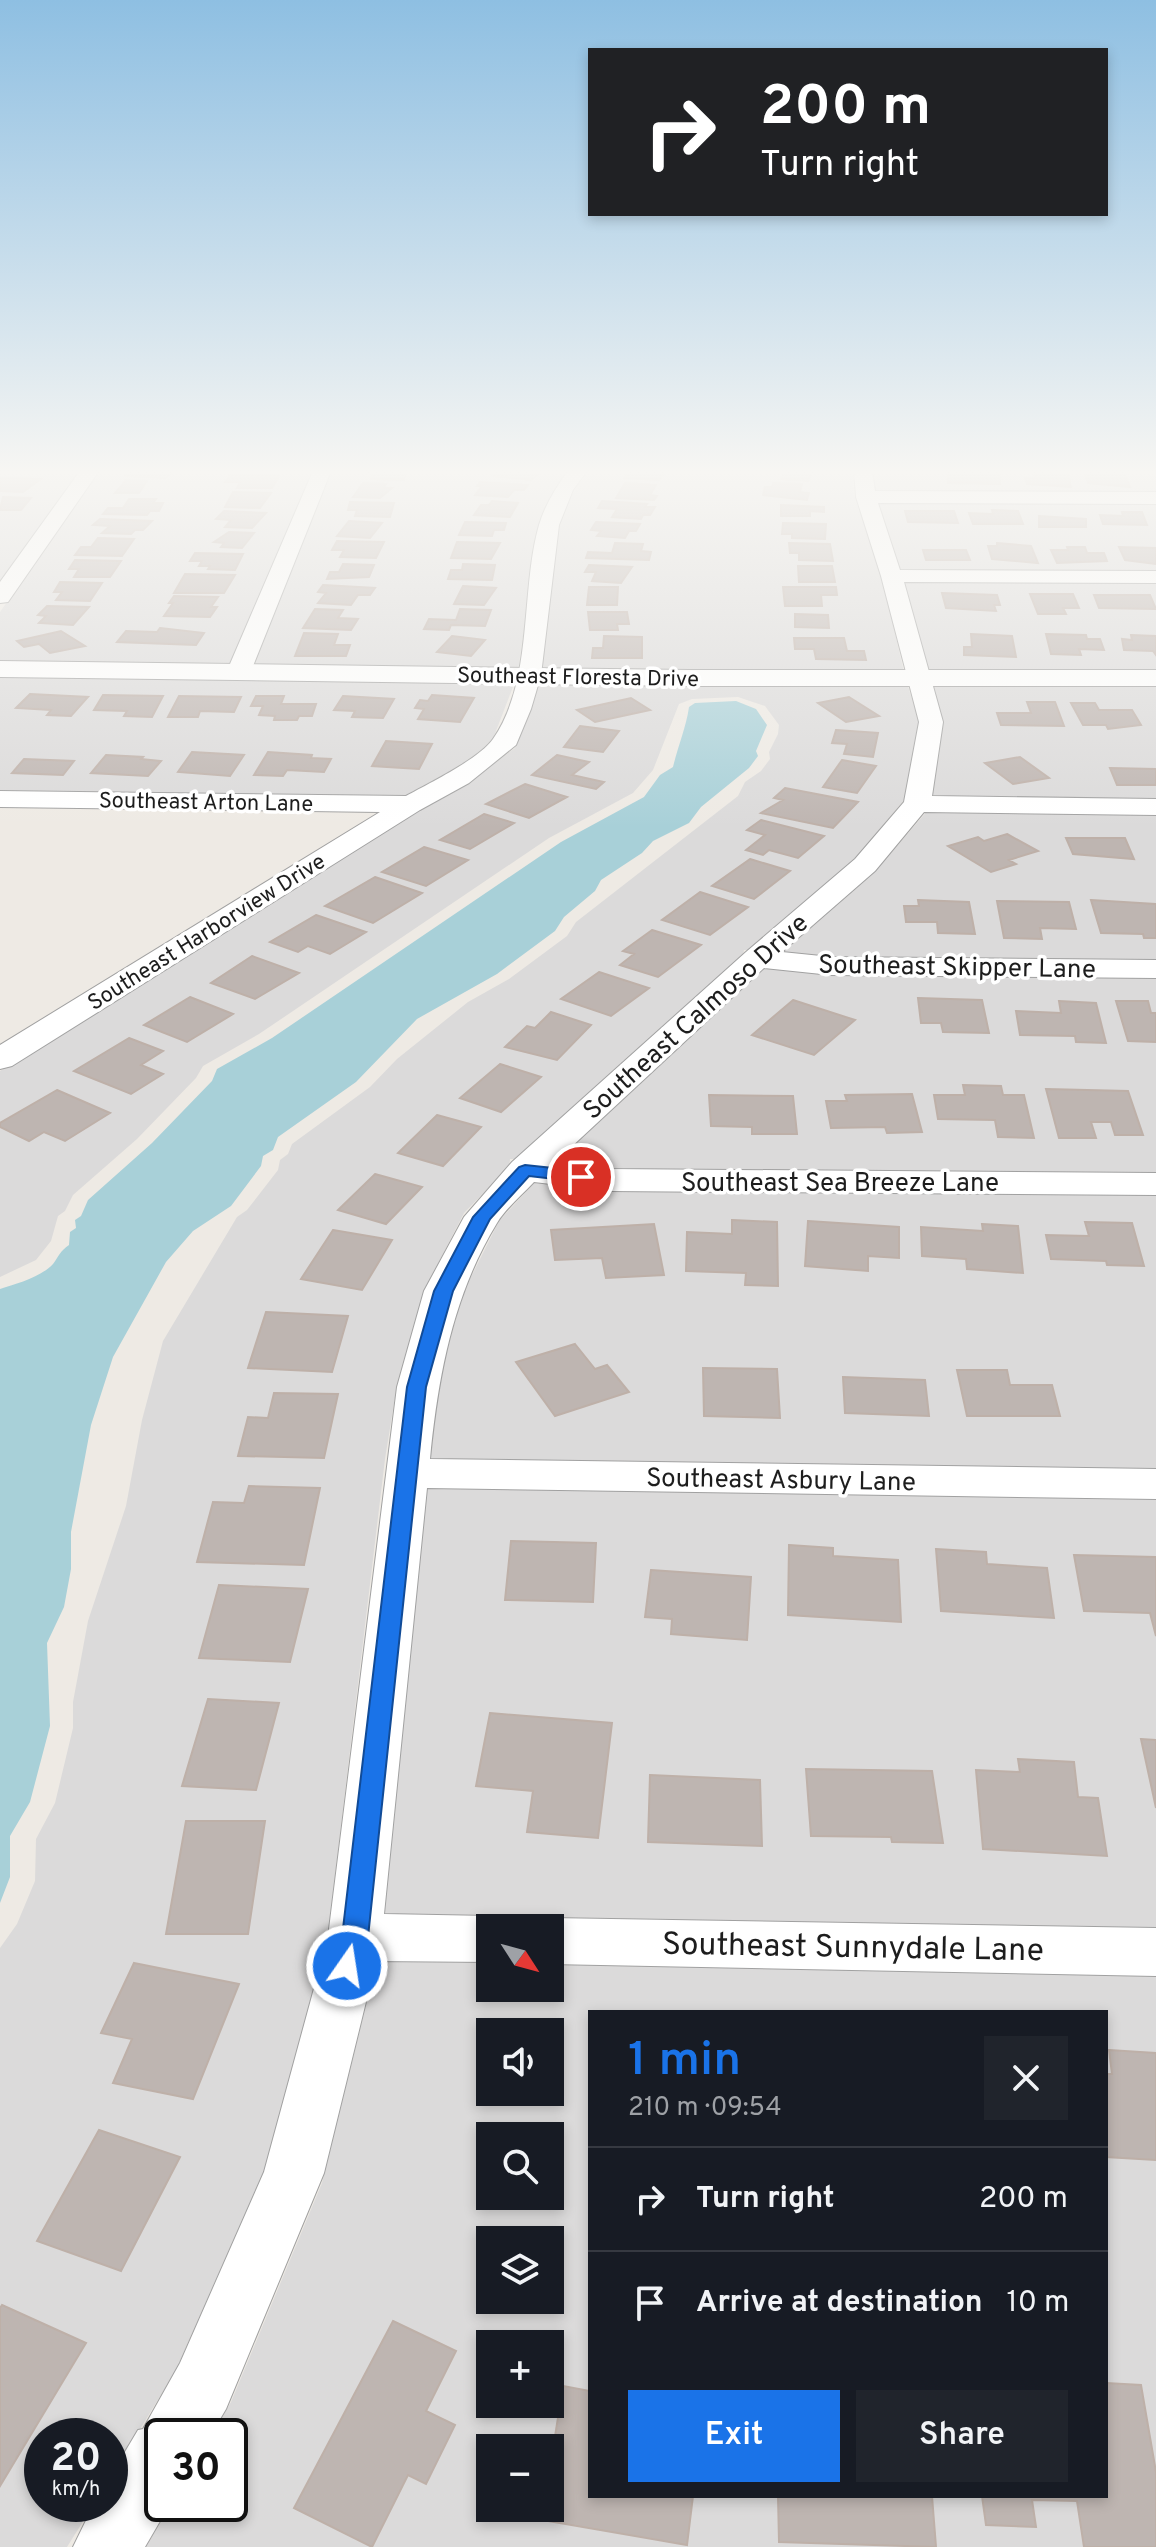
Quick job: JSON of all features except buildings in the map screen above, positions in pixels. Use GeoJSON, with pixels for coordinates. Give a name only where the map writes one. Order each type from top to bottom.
{"type":"FeatureCollection","features":[{"type":"Feature","properties":{"kind":"street"},"geometry":{"type":"LineString","coordinates":[[239,671],[273,590]]}},
{"type":"Feature","properties":{"kind":"street","name":"Southeast Harborview Drive"},"geometry":{"type":"LineString","coordinates":[[0,1059],[411,804],[460,777],[503,745],[519,709],[529,675],[540,590]]}},
{"type":"Feature","properties":{"kind":"street","name":"Southeast Calmoso Drive"},"geometry":{"type":"LineString","coordinates":[[184,2418],[203,2386],[294,2173],[355,1937],[417,1387],[443,1291],[482,1217],[525,1170],[757,958],[865,865],[917,804],[931,722],[895,590]]}},
{"type":"Feature","properties":{"kind":"street","name":"Southeast Floresta Drive"},"geometry":{"type":"LineString","coordinates":[[0,669],[689,678],[1156,678]]}},
{"type":"Feature","properties":{"kind":"street","name":"Southeast Arton Lane"},"geometry":{"type":"LineString","coordinates":[[0,799],[411,804]]}},
{"type":"Feature","properties":{"kind":"street"},"geometry":{"type":"LineString","coordinates":[[917,804],[1156,807]]}},
{"type":"Feature","properties":{"kind":"street","name":"Southeast Skipper Lane"},"geometry":{"type":"LineString","coordinates":[[757,958],[831,966],[1156,969]]}},
{"type":"Feature","properties":{"kind":"street","name":"Southeast Sea Breeze Lane"},"geometry":{"type":"LineString","coordinates":[[525,1170],[609,1180],[1156,1184]]}},
{"type":"Feature","properties":{"kind":"street","name":"Southeast Asbury Lane"},"geometry":{"type":"LineString","coordinates":[[406,1473],[1156,1484]]}},
{"type":"Feature","properties":{"kind":"street"},"geometry":{"type":"LineString","coordinates":[[355,1937],[476,1939]]}},
{"type":"Feature","properties":{"kind":"street","name":"Southeast Sunnydale Lane"},"geometry":{"type":"LineString","coordinates":[[564,1941],[1156,1952]]}},
{"type":"Feature","properties":{"kind":"street"},"geometry":{"type":"LineString","coordinates":[[107,2547],[144,2484]]}},
{"type":"Feature","properties":{"kind":"shaded area"},"geometry":{"type":"Polygon","coordinates":[[[16,590],[262,590],[229,667],[0,665],[0,612],[16,590]]]}},
{"type":"Feature","properties":{"kind":"shaded area"},"geometry":{"type":"Polygon","coordinates":[[[283,590],[530,590],[518,671],[252,667],[283,590]]]}},
{"type":"Feature","properties":{"kind":"shaded area"},"geometry":{"type":"Polygon","coordinates":[[[550,590],[885,590],[904,672],[541,671],[550,590]]]}},
{"type":"Feature","properties":{"kind":"shaded area"},"geometry":{"type":"Polygon","coordinates":[[[906,590],[1156,590],[1156,674],[927,672],[906,590]]]}},
{"type":"Feature","properties":{"kind":"shaded area"},"geometry":{"type":"Polygon","coordinates":[[[0,673],[516,679],[491,744],[449,774],[404,798],[0,794],[0,673]]]}},
{"type":"Feature","properties":{"kind":"shaded area"},"geometry":{"type":"Polygon","coordinates":[[[540,679],[906,680],[919,721],[913,770],[905,799],[852,862],[748,950],[744,950],[743,955],[516,1159],[510,1159],[509,1167],[464,1213],[425,1289],[397,1385],[385,1459],[328,1934],[267,2165],[175,2372],[128,2449],[128,2418],[24,2418],[24,2522],[83,2522],[67,2547],[0,2547],[0,1948],[17,1924],[35,1881],[36,1839],[55,1803],[73,1728],[73,1702],[88,1621],[126,1506],[142,1420],[163,1341],[237,1217],[247,1210],[278,1170],[280,1160],[288,1154],[292,1144],[370,1087],[397,1059],[468,1002],[509,979],[567,936],[576,922],[738,796],[745,782],[761,771],[770,759],[769,752],[779,725],[765,706],[738,697],[692,699],[679,704],[653,770],[633,793],[549,838],[259,1034],[203,1066],[196,1078],[137,1139],[73,1195],[65,1211],[58,1216],[51,1241],[36,1260],[0,1277],[0,1071],[418,809],[424,809],[471,780],[515,748],[540,679]]]}},
{"type":"Feature","properties":{"kind":"shaded area"},"geometry":{"type":"Polygon","coordinates":[[[930,680],[1156,682],[1156,801],[932,799],[943,723],[930,680]]]}},
{"type":"Feature","properties":{"kind":"shaded area"},"geometry":{"type":"Polygon","coordinates":[[[928,810],[1156,812],[1156,962],[830,959],[781,954],[878,868],[928,810]]]}},
{"type":"Feature","properties":{"kind":"shaded area"},"geometry":{"type":"Polygon","coordinates":[[[767,966],[1156,976],[1156,1174],[608,1170],[553,1164],[767,966]]]}},
{"type":"Feature","properties":{"kind":"shaded area"},"geometry":{"type":"Polygon","coordinates":[[[536,1181],[1156,1194],[1156,1470],[429,1459],[437,1389],[462,1295],[499,1221],[536,1181]]]}},
{"type":"Feature","properties":{"kind":"shaded area"},"geometry":{"type":"Polygon","coordinates":[[[426,1487],[1156,1499],[1156,1930],[564,1919],[564,1914],[476,1914],[476,1918],[384,1916],[426,1487]]]}},
{"type":"Feature","properties":{"kind":"shaded area"},"geometry":{"type":"Polygon","coordinates":[[[377,1960],[476,1962],[476,2002],[564,2002],[564,1963],[1156,1975],[1156,2547],[146,2547],[161,2522],[248,2522],[248,2418],[222,2418],[322,2183],[377,1960]]]}},
{"type":"Feature","properties":{"kind":"water"},"geometry":{"type":"Polygon","coordinates":[[[736,701],[756,709],[767,725],[756,751],[758,756],[749,768],[701,807],[689,823],[653,841],[642,853],[601,880],[595,891],[564,917],[555,931],[497,974],[417,1019],[356,1082],[278,1137],[273,1150],[263,1156],[261,1166],[231,1206],[193,1231],[166,1262],[113,1357],[91,1425],[71,1532],[71,1569],[64,1607],[47,1643],[50,1726],[30,1802],[10,1836],[10,1877],[0,1903],[0,1289],[35,1276],[53,1264],[69,1245],[70,1232],[76,1228],[75,1220],[81,1216],[88,1200],[152,1143],[212,1081],[217,1069],[272,1038],[561,842],[644,797],[660,775],[673,767],[689,707],[695,703],[736,701]]]}},
{"type":"Feature","properties":{"kind":"route"},"geometry":{"type":"LineString","coordinates":[[347,1966],[355,1937],[417,1387],[443,1291],[482,1217],[525,1170],[581,1177]]}}]}
